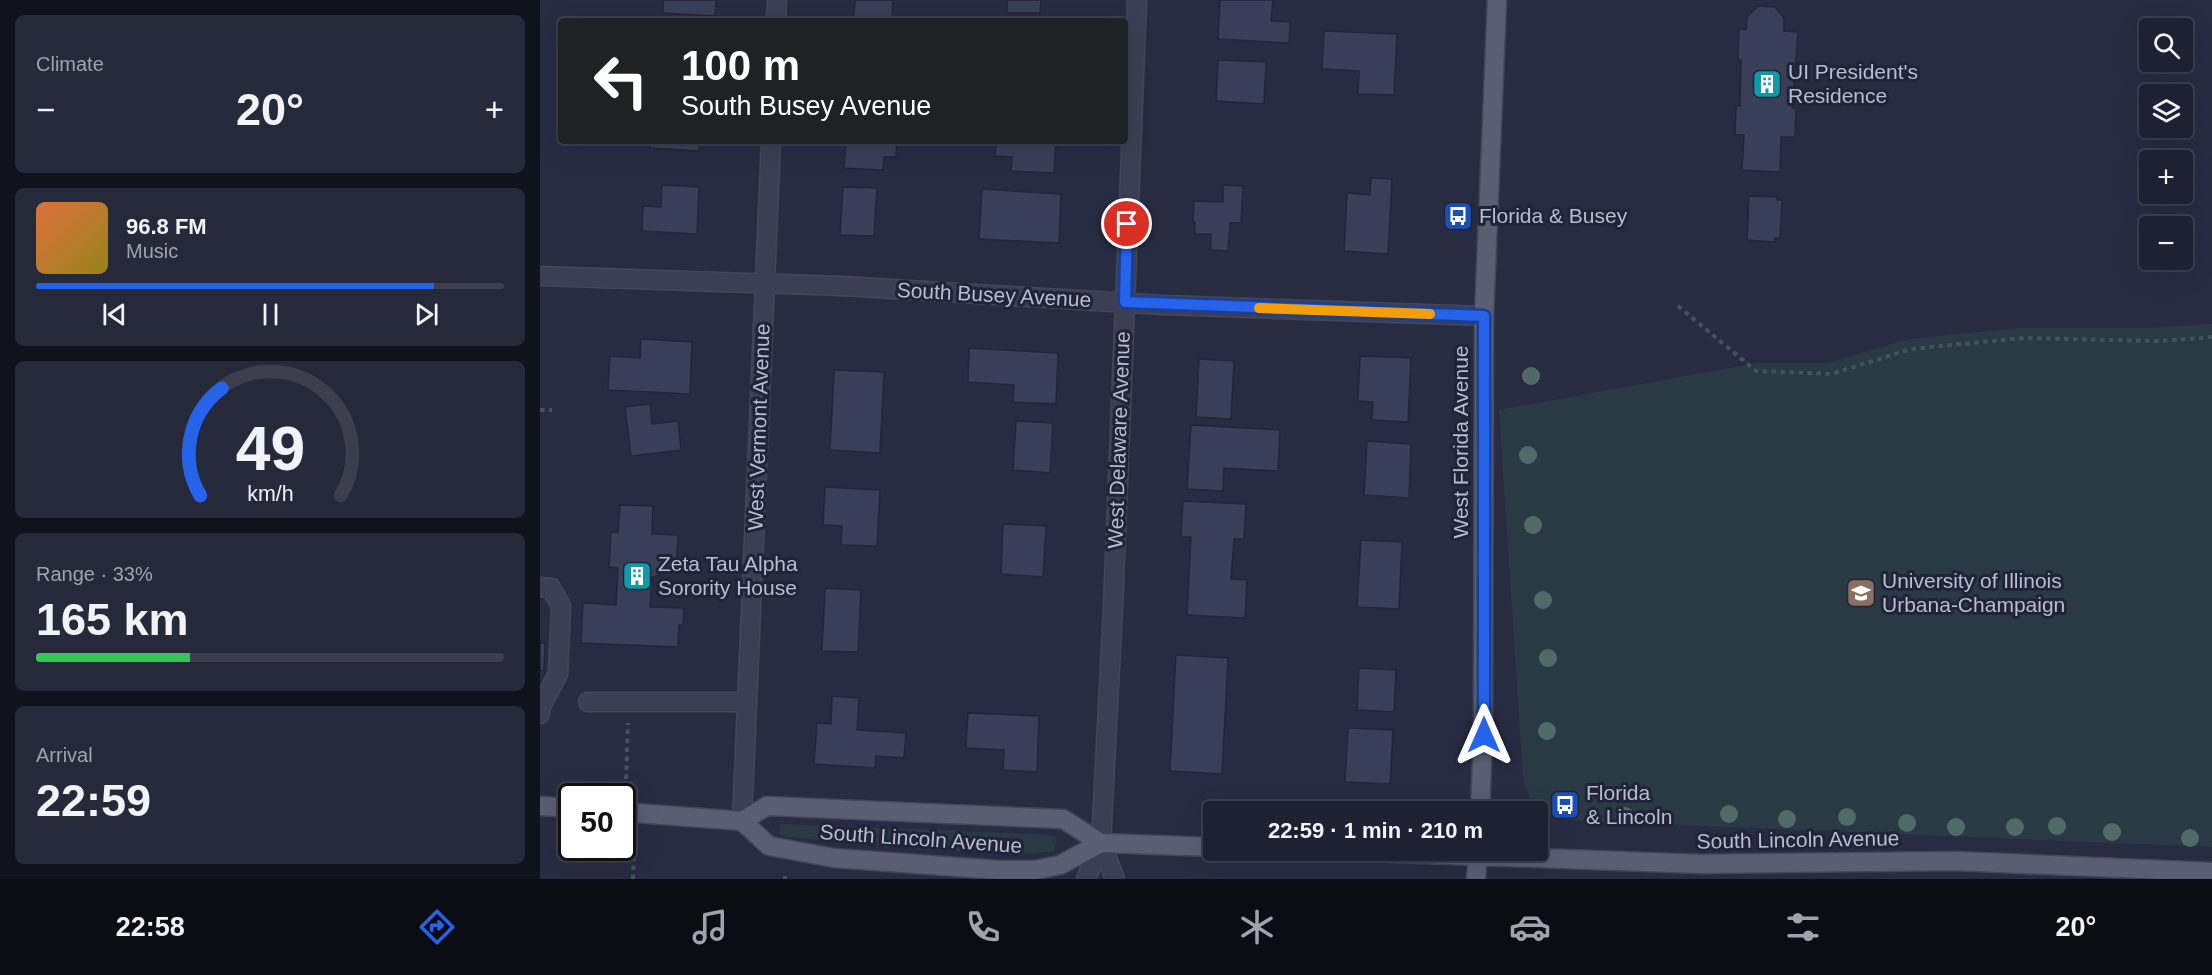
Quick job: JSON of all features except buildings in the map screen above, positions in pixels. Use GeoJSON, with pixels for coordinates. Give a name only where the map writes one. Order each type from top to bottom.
{"type":"FeatureCollection","features":[{"type":"Feature","properties":{"kind":"main road","name":"West Florida Avenue"},"geometry":{"type":"LineString","coordinates":[[1481,801],[1484,735],[1484,316],[1497,0]]}},
{"type":"Feature","properties":{"kind":"main road"},"geometry":{"type":"LineString","coordinates":[[540,806],[558,807]]}},
{"type":"Feature","properties":{"kind":"main road","name":"South Lincoln Avenue"},"geometry":{"type":"LineString","coordinates":[[767,806],[1064,819],[1101,843],[1060,865],[1035,870],[999,870],[834,858],[769,846],[742,821],[767,806]]}},
{"type":"Feature","properties":{"kind":"main road"},"geometry":{"type":"LineString","coordinates":[[636,813],[742,821]]}},
{"type":"Feature","properties":{"kind":"main road"},"geometry":{"type":"LineString","coordinates":[[1101,843],[1203,847]]}},
{"type":"Feature","properties":{"kind":"main road","name":"South Lincoln Avenue"},"geometry":{"type":"LineString","coordinates":[[1548,856],[1701,864],[1955,861],[2212,872]]}},
{"type":"Feature","properties":{"kind":"main road"},"geometry":{"type":"LineString","coordinates":[[1476,879],[1477,861]]}},
{"type":"Feature","properties":{"kind":"street"},"geometry":{"type":"LineString","coordinates":[[776,18],[777,0]]}},
{"type":"Feature","properties":{"kind":"street","name":"West Delaware Avenue"},"geometry":{"type":"LineString","coordinates":[[1086,879],[1101,843],[1113,607],[1137,0]]}},
{"type":"Feature","properties":{"kind":"street","name":"West Vermont Avenue"},"geometry":{"type":"LineString","coordinates":[[742,821],[771,144]]}},
{"type":"Feature","properties":{"kind":"street","name":"South Busey Avenue"},"geometry":{"type":"LineString","coordinates":[[540,276],[842,286],[1125,302],[1484,316]]}},
{"type":"Feature","properties":{"kind":"street"},"geometry":{"type":"LineString","coordinates":[[540,587],[551,588],[561,606],[558,674],[541,706],[540,714]]}},
{"type":"Feature","properties":{"kind":"street"},"geometry":{"type":"LineString","coordinates":[[588,702],[747,702]]}},
{"type":"Feature","properties":{"kind":"street","name":"West Delaware Avenue"},"geometry":{"type":"LineString","coordinates":[[1101,843],[1116,879]]}},
{"type":"Feature","properties":{"kind":"path"},"geometry":{"type":"LineString","coordinates":[[1678,306],[1756,371],[1831,374],[1911,349],[2024,338],[2159,340],[2212,337]]}},
{"type":"Feature","properties":{"kind":"path"},"geometry":{"type":"LineString","coordinates":[[540,410],[552,410]]}},
{"type":"Feature","properties":{"kind":"path"},"geometry":{"type":"LineString","coordinates":[[626,779],[629,702]]}},
{"type":"Feature","properties":{"kind":"path"},"geometry":{"type":"LineString","coordinates":[[633,879],[634,861]]}},
{"type":"Feature","properties":{"kind":"shaded area"},"geometry":{"type":"Polygon","coordinates":[[[2212,324],[2212,847],[1565,820],[1548,815],[1548,801],[1533,801],[1523,777],[1499,410],[1757,363],[1828,363],[1909,339],[2018,328],[2149,328],[2212,324]]]}},
{"type":"Feature","properties":{"kind":"shaded area"},"geometry":{"type":"Polygon","coordinates":[[[780,824],[1038,834],[1057,837],[1054,851],[1028,854],[929,850],[786,837],[779,834],[780,824]]]}},
{"type":"Feature","properties":{"kind":"slow traffic"},"geometry":{"type":"LineString","coordinates":[[1259,308],[1430,314]]}},
{"type":"Feature","properties":{"kind":"place","name":"UI President's Residence"},"geometry":{"type":"Point","coordinates":[1767,84]}},
{"type":"Feature","properties":{"kind":"place","name":"Florida & Busey"},"geometry":{"type":"Point","coordinates":[1458,216]}},
{"type":"Feature","properties":{"kind":"place","name":"Zeta Tau Alpha Sorority House"},"geometry":{"type":"Point","coordinates":[637,576]}},
{"type":"Feature","properties":{"kind":"place","name":"University of Illinois Urbana-Champaign"},"geometry":{"type":"Point","coordinates":[1861,593]}},
{"type":"Feature","properties":{"kind":"place","name":"Florida & Lincoln"},"geometry":{"type":"Point","coordinates":[1565,805]}},
{"type":"Feature","properties":{"kind":"route"},"geometry":{"type":"LineString","coordinates":[[1127,224],[1125,302],[1484,316],[1484,735]]}}]}
